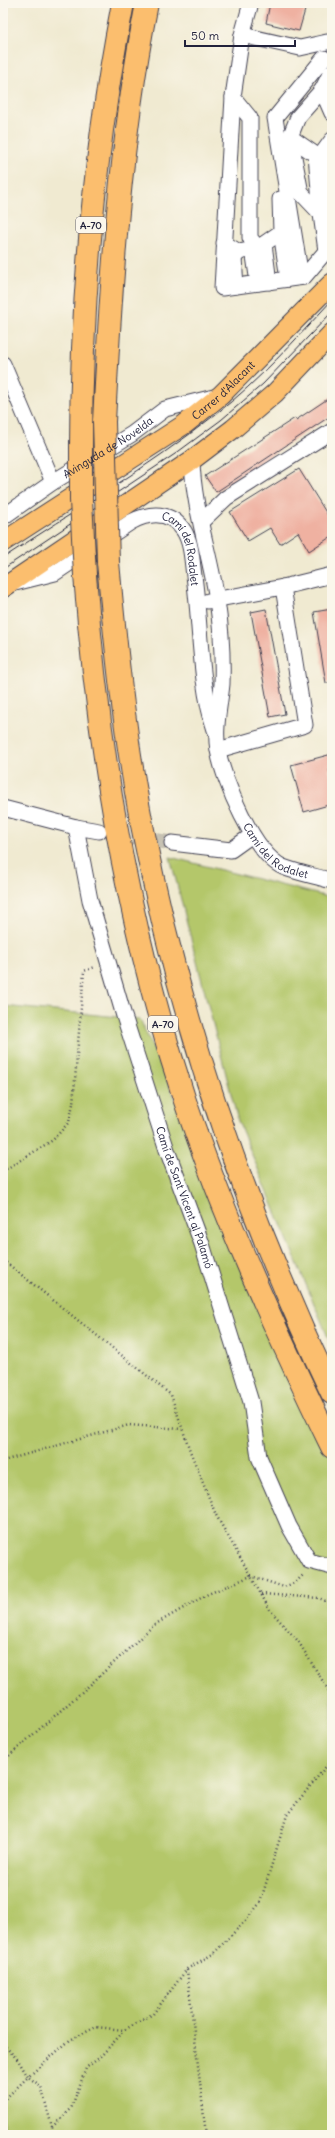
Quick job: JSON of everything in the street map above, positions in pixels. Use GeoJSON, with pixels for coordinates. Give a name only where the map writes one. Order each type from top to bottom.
{"type":"FeatureCollection","features":[{"type":"Feature","properties":{"kind":"highway","name":"A-70"},"geometry":{"type":"LineString","coordinates":[[122,3],[103,116],[93,194],[84,307],[80,500],[92,660],[108,782],[142,950],[185,1101],[243,1254],[286,1353],[332,1447]]}},
{"type":"Feature","properties":{"kind":"highway","name":"A-70"},"geometry":{"type":"LineString","coordinates":[[147,3],[139,46],[116,215],[104,422],[108,562],[131,764],[156,893],[177,982],[200,1062],[250,1202],[306,1339],[332,1393]]}},
{"type":"Feature","properties":{"kind":"main road","name":"Carrer d'Alacant"},"geometry":{"type":"LineString","coordinates":[[99,478],[185,424],[221,395],[332,282]]}},
{"type":"Feature","properties":{"kind":"main road"},"geometry":{"type":"LineString","coordinates":[[6,587],[172,474],[233,429],[275,393],[332,333]]}},
{"type":"Feature","properties":{"kind":"main road","name":"Avinguda de Novelda"},"geometry":{"type":"LineString","coordinates":[[3,542],[99,478]]}},
{"type":"Feature","properties":{"kind":"street"},"geometry":{"type":"LineString","coordinates":[[251,3],[242,35],[233,97],[222,288],[304,277],[329,248],[324,151],[332,140]]}},
{"type":"Feature","properties":{"kind":"street"},"geometry":{"type":"LineString","coordinates":[[242,35],[300,48],[329,38]]}},
{"type":"Feature","properties":{"kind":"street"},"geometry":{"type":"LineString","coordinates":[[327,203],[301,193],[294,157],[275,118],[324,58],[329,38]]}},
{"type":"Feature","properties":{"kind":"street"},"geometry":{"type":"LineString","coordinates":[[268,282],[259,245],[285,140],[298,117],[322,90],[331,73],[324,58]]}},
{"type":"Feature","properties":{"kind":"street"},"geometry":{"type":"LineString","coordinates":[[322,90],[332,113]]}},
{"type":"Feature","properties":{"kind":"street"},"geometry":{"type":"LineString","coordinates":[[233,97],[250,118],[250,238],[259,245],[268,282]]}},
{"type":"Feature","properties":{"kind":"street"},"geometry":{"type":"LineString","coordinates":[[231,145],[250,133]]}},
{"type":"Feature","properties":{"kind":"street"},"geometry":{"type":"LineString","coordinates":[[285,140],[316,155],[325,171]]}},
{"type":"Feature","properties":{"kind":"street"},"geometry":{"type":"LineString","coordinates":[[268,282],[285,140]]}},
{"type":"Feature","properties":{"kind":"street"},"geometry":{"type":"LineString","coordinates":[[229,165],[250,148]]}},
{"type":"Feature","properties":{"kind":"street"},"geometry":{"type":"LineString","coordinates":[[294,157],[325,171]]}},
{"type":"Feature","properties":{"kind":"street"},"geometry":{"type":"LineString","coordinates":[[228,184],[250,167]]}},
{"type":"Feature","properties":{"kind":"street"},"geometry":{"type":"LineString","coordinates":[[298,180],[327,203]]}},
{"type":"Feature","properties":{"kind":"street"},"geometry":{"type":"LineString","coordinates":[[227,203],[250,188]]}},
{"type":"Feature","properties":{"kind":"street"},"geometry":{"type":"LineString","coordinates":[[226,220],[250,206]]}},
{"type":"Feature","properties":{"kind":"street"},"geometry":{"type":"LineString","coordinates":[[225,241],[250,222]]}},
{"type":"Feature","properties":{"kind":"street"},"geometry":{"type":"LineString","coordinates":[[225,241],[259,245]]}},
{"type":"Feature","properties":{"kind":"street"},"geometry":{"type":"LineString","coordinates":[[259,245],[268,282]]}},
{"type":"Feature","properties":{"kind":"street"},"geometry":{"type":"LineString","coordinates":[[3,364],[53,482]]}},
{"type":"Feature","properties":{"kind":"street","name":"Avinguda de Novelda"},"geometry":{"type":"LineString","coordinates":[[3,516],[53,482],[132,434],[165,409],[221,395]]}},
{"type":"Feature","properties":{"kind":"street"},"geometry":{"type":"LineString","coordinates":[[202,521],[226,498],[332,431]]}},
{"type":"Feature","properties":{"kind":"street","name":"Camí del Rodalet"},"geometry":{"type":"LineString","coordinates":[[192,460],[193,486],[202,521],[217,600],[222,663],[220,711],[216,734]]}},
{"type":"Feature","properties":{"kind":"street","name":"Camí del Rodalet"},"geometry":{"type":"LineString","coordinates":[[6,587],[55,573],[130,522],[144,515],[159,514],[173,519],[188,538],[197,603],[208,709],[228,782],[252,835],[266,855],[282,866],[332,881]]}},
{"type":"Feature","properties":{"kind":"street"},"geometry":{"type":"LineString","coordinates":[[197,603],[283,587],[332,575]]}},
{"type":"Feature","properties":{"kind":"street"},"geometry":{"type":"LineString","coordinates":[[218,750],[305,725],[283,587]]}},
{"type":"Feature","properties":{"kind":"street"},"geometry":{"type":"LineString","coordinates":[[3,808],[76,827],[99,831]]}},
{"type":"Feature","properties":{"kind":"street","name":"Camí de Sant Vicent al Palamó"},"geometry":{"type":"LineString","coordinates":[[76,827],[90,900],[109,963],[167,1150],[202,1244],[251,1402],[259,1457],[289,1526],[309,1561],[332,1567]]}},
{"type":"Feature","properties":{"kind":"street"},"geometry":{"type":"LineString","coordinates":[[172,843],[231,850],[252,835]]}},
{"type":"Feature","properties":{"kind":"path"},"geometry":{"type":"LineString","coordinates":[[3,1171],[52,1140],[69,1122],[73,1104],[84,971],[109,963]]}},
{"type":"Feature","properties":{"kind":"path"},"geometry":{"type":"LineString","coordinates":[[3,1260],[162,1386],[171,1395],[182,1429],[216,1515],[270,1610],[298,1642],[332,1696]]}},
{"type":"Feature","properties":{"kind":"path"},"geometry":{"type":"LineString","coordinates":[[3,1461],[129,1425],[182,1429]]}},
{"type":"Feature","properties":{"kind":"path"},"geometry":{"type":"LineString","coordinates":[[3,1761],[91,1684],[154,1625],[208,1594],[251,1576],[284,1587],[296,1582],[317,1562]]}},
{"type":"Feature","properties":{"kind":"path"},"geometry":{"type":"LineString","coordinates":[[261,1594],[319,1598],[332,1604]]}},
{"type":"Feature","properties":{"kind":"path"},"geometry":{"type":"LineString","coordinates":[[52,2127],[70,2109],[86,2068],[99,2058],[124,2030],[153,2014],[187,1969],[213,1954],[260,1903],[287,1814],[332,1759]]}},
{"type":"Feature","properties":{"kind":"path"},"geometry":{"type":"LineString","coordinates":[[187,1969],[206,2135]]}},
{"type":"Feature","properties":{"kind":"path"},"geometry":{"type":"LineString","coordinates":[[3,2101],[70,2040],[96,2027],[124,2030]]}},
{"type":"Feature","properties":{"kind":"path"},"geometry":{"type":"LineString","coordinates":[[3,2044],[18,2060],[28,2078],[41,2086],[52,2127],[51,2135]]}},
{"type":"Feature","properties":{"kind":"green space"},"geometry":{"type":"Polygon","coordinates":[[[170,857],[332,898],[332,1347],[238,1121],[170,857]]]}},
{"type":"Feature","properties":{"kind":"green space"},"geometry":{"type":"Polygon","coordinates":[[[3,1006],[140,1019],[332,1454],[332,2135],[3,2135],[3,1006]]]}},
{"type":"Feature","properties":{"kind":"building"},"geometry":{"type":"Polygon","coordinates":[[[270,3],[307,3],[299,31],[266,23],[270,3]]]}},
{"type":"Feature","properties":{"kind":"building"},"geometry":{"type":"Polygon","coordinates":[[[332,396],[332,415],[216,492],[205,476],[332,396]]]}},
{"type":"Feature","properties":{"kind":"building"},"geometry":{"type":"Polygon","coordinates":[[[299,469],[332,522],[332,536],[309,551],[298,532],[280,544],[270,528],[248,541],[230,512],[299,469]]]}},
{"type":"Feature","properties":{"kind":"building"},"geometry":{"type":"Polygon","coordinates":[[[266,609],[285,714],[270,717],[251,612],[266,609]]]}},
{"type":"Feature","properties":{"kind":"building"},"geometry":{"type":"Polygon","coordinates":[[[332,609],[332,683],[326,683],[314,612],[332,609]]]}},
{"type":"Feature","properties":{"kind":"building"},"geometry":{"type":"Polygon","coordinates":[[[332,754],[332,769],[329,770],[332,781],[332,804],[304,812],[291,765],[332,754]]]}},
{"type":"Feature","properties":{"kind":"tunnel"},"geometry":{"type":"LineString","coordinates":[[110,833],[172,843]]}},
{"type":"Feature","properties":{"kind":"tram line"},"geometry":{"type":"LineString","coordinates":[[3,558],[138,470],[216,414],[262,374],[332,300]]}},
{"type":"Feature","properties":{"kind":"tram line"},"geometry":{"type":"LineString","coordinates":[[3,569],[175,454],[221,420],[263,384],[332,312]]}}]}
